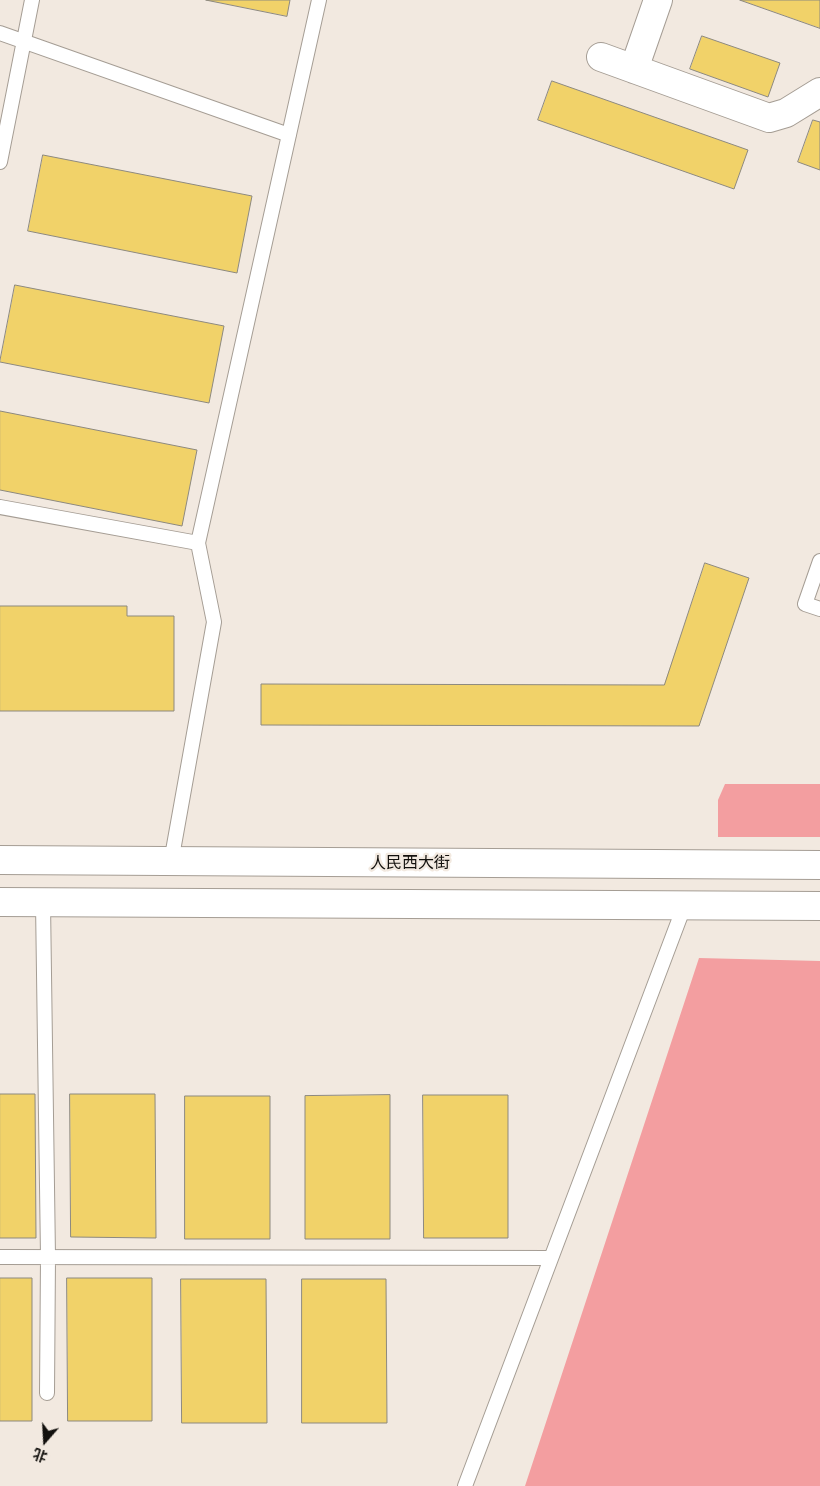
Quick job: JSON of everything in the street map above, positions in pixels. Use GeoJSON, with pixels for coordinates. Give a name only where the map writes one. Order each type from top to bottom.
{"type":"FeatureCollection","features":[{"type":"Feature","properties":{"kind":"main road"},"geometry":{"type":"LineString","coordinates":[[634,69],[658,0]]}},
{"type":"Feature","properties":{"kind":"main road"},"geometry":{"type":"LineString","coordinates":[[601,57],[770,118],[786,113],[820,92]]}},
{"type":"Feature","properties":{"kind":"main road","name":"人民西大街"},"geometry":{"type":"LineString","coordinates":[[0,860],[820,865]]}},
{"type":"Feature","properties":{"kind":"main road"},"geometry":{"type":"LineString","coordinates":[[0,902],[820,906]]}},
{"type":"Feature","properties":{"kind":"lane"},"geometry":{"type":"LineString","coordinates":[[0,162],[32,0]]}},
{"type":"Feature","properties":{"kind":"lane"},"geometry":{"type":"LineString","coordinates":[[171,862],[214,622],[198,542],[319,0]]}},
{"type":"Feature","properties":{"kind":"lane"},"geometry":{"type":"LineString","coordinates":[[0,33],[289,135]]}},
{"type":"Feature","properties":{"kind":"lane"},"geometry":{"type":"LineString","coordinates":[[0,507],[198,542]]}},
{"type":"Feature","properties":{"kind":"lane"},"geometry":{"type":"LineString","coordinates":[[820,561],[805,604],[820,610]]}},
{"type":"Feature","properties":{"kind":"lane"},"geometry":{"type":"LineString","coordinates":[[43,903],[48,1257],[47,1393]]}},
{"type":"Feature","properties":{"kind":"lane"},"geometry":{"type":"LineString","coordinates":[[465,1486],[685,904]]}},
{"type":"Feature","properties":{"kind":"lane"},"geometry":{"type":"LineString","coordinates":[[0,1257],[551,1258]]}},
{"type":"Feature","properties":{"kind":"shaded area"},"geometry":{"type":"Polygon","coordinates":[[[725,784],[820,784],[820,837],[718,837],[718,800],[725,784]]]}},
{"type":"Feature","properties":{"kind":"shaded area"},"geometry":{"type":"Polygon","coordinates":[[[699,958],[820,961],[820,1486],[525,1486],[699,958]]]}},
{"type":"Feature","properties":{"kind":"building"},"geometry":{"type":"Polygon","coordinates":[[[206,0],[290,0],[287,16],[206,0]]]}},
{"type":"Feature","properties":{"kind":"building"},"geometry":{"type":"Polygon","coordinates":[[[740,0],[820,0],[820,28],[740,0]]]}},
{"type":"Feature","properties":{"kind":"building"},"geometry":{"type":"Polygon","coordinates":[[[702,36],[780,63],[768,97],[690,69],[702,36]]]}},
{"type":"Feature","properties":{"kind":"building"},"geometry":{"type":"Polygon","coordinates":[[[552,81],[748,150],[734,189],[538,120],[552,81]]]}},
{"type":"Feature","properties":{"kind":"building"},"geometry":{"type":"Polygon","coordinates":[[[813,120],[820,122],[820,170],[798,162],[813,120]]]}},
{"type":"Feature","properties":{"kind":"building"},"geometry":{"type":"Polygon","coordinates":[[[43,155],[252,196],[237,273],[28,231],[43,155]]]}},
{"type":"Feature","properties":{"kind":"building"},"geometry":{"type":"Polygon","coordinates":[[[15,285],[224,326],[209,403],[0,362],[15,285]]]}},
{"type":"Feature","properties":{"kind":"building"},"geometry":{"type":"Polygon","coordinates":[[[0,411],[197,450],[182,526],[0,490],[0,411]]]}},
{"type":"Feature","properties":{"kind":"building"},"geometry":{"type":"Polygon","coordinates":[[[705,563],[749,578],[699,726],[261,725],[261,684],[664,685],[705,563]]]}},
{"type":"Feature","properties":{"kind":"building"},"geometry":{"type":"Polygon","coordinates":[[[0,606],[127,606],[127,616],[174,616],[174,711],[0,711],[0,606]]]}},
{"type":"Feature","properties":{"kind":"building"},"geometry":{"type":"Polygon","coordinates":[[[0,1094],[35,1094],[36,1238],[0,1238],[0,1094]]]}},
{"type":"Feature","properties":{"kind":"building"},"geometry":{"type":"Polygon","coordinates":[[[70,1094],[155,1094],[156,1238],[71,1237],[70,1094]]]}},
{"type":"Feature","properties":{"kind":"building"},"geometry":{"type":"Polygon","coordinates":[[[390,1095],[390,1239],[305,1239],[305,1096],[390,1095]]]}},
{"type":"Feature","properties":{"kind":"building"},"geometry":{"type":"Polygon","coordinates":[[[423,1095],[508,1095],[508,1238],[424,1238],[423,1095]]]}},
{"type":"Feature","properties":{"kind":"building"},"geometry":{"type":"Polygon","coordinates":[[[185,1096],[270,1096],[270,1239],[185,1239],[185,1096]]]}},
{"type":"Feature","properties":{"kind":"building"},"geometry":{"type":"Polygon","coordinates":[[[0,1278],[32,1278],[32,1421],[0,1421],[0,1278]]]}},
{"type":"Feature","properties":{"kind":"building"},"geometry":{"type":"Polygon","coordinates":[[[67,1278],[152,1278],[152,1421],[68,1421],[67,1278]]]}},
{"type":"Feature","properties":{"kind":"building"},"geometry":{"type":"Polygon","coordinates":[[[181,1279],[266,1279],[267,1423],[182,1423],[181,1279]]]}},
{"type":"Feature","properties":{"kind":"building"},"geometry":{"type":"Polygon","coordinates":[[[302,1279],[386,1279],[387,1423],[302,1423],[302,1279]]]}}]}
